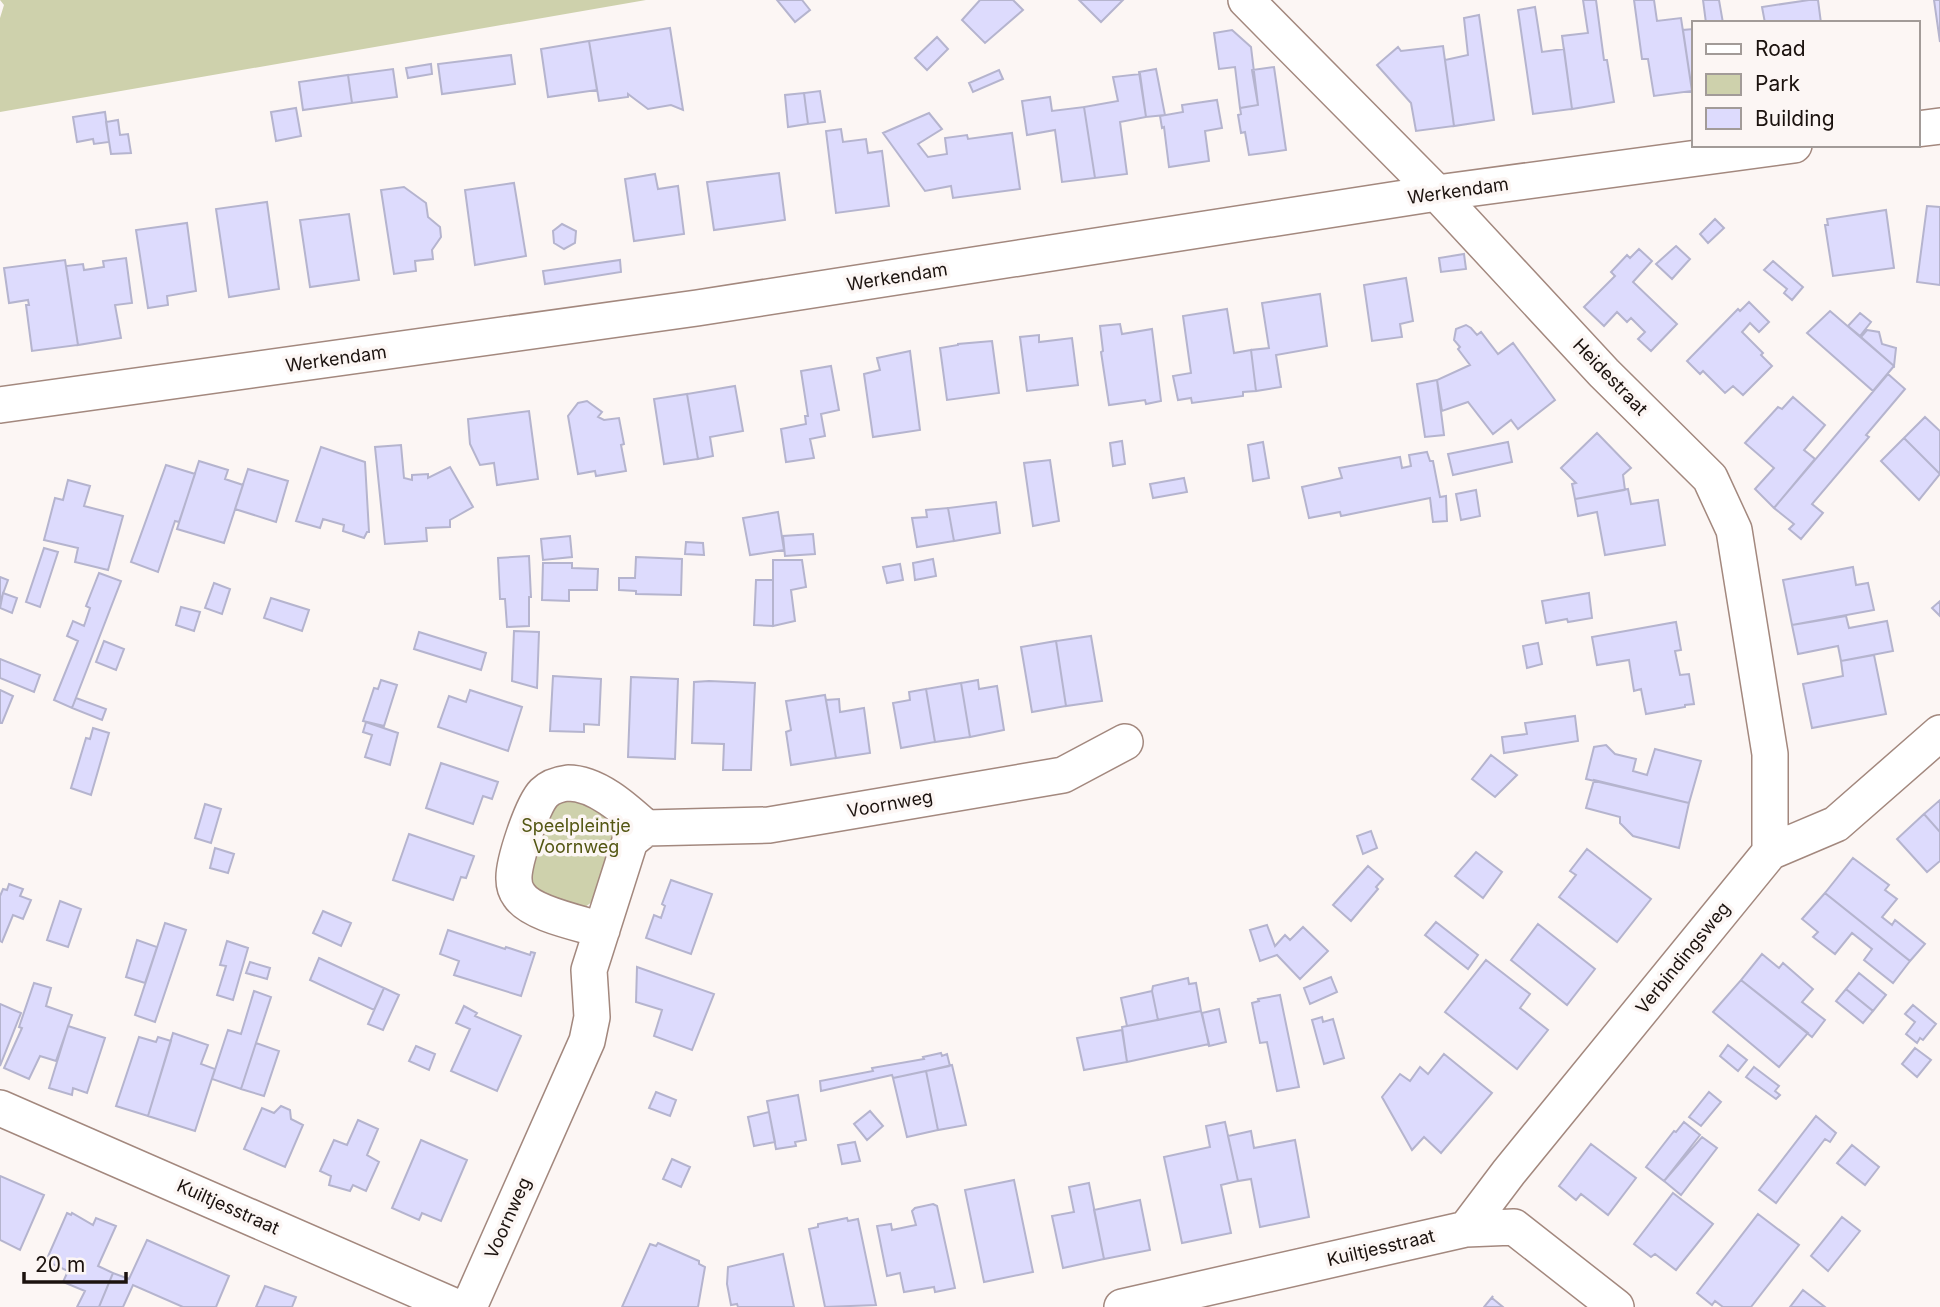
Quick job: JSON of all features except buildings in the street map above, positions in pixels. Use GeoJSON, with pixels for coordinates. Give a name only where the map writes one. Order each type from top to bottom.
{"type":"FeatureCollection","features":[{"type":"Feature","properties":{"kind":"street","name":"Heidestraat"},"geometry":{"type":"LineString","coordinates":[[1246,0],[1437,193],[1604,373],[1710,478],[1734,530],[1768,741],[1769,852]]}},
{"type":"Feature","properties":{"kind":"street"},"geometry":{"type":"LineString","coordinates":[[1919,129],[1940,126]]}},
{"type":"Feature","properties":{"kind":"street","name":"Werkendam"},"geometry":{"type":"LineString","coordinates":[[0,405],[683,310],[1437,193],[1779,147]]}},
{"type":"Feature","properties":{"kind":"street","name":"Verbindingsweg"},"geometry":{"type":"LineString","coordinates":[[1466,1229],[1509,1172],[1769,852],[1836,824],[1940,733]]}},
{"type":"Feature","properties":{"kind":"street","name":"Voornweg"},"geometry":{"type":"LineString","coordinates":[[469,1307],[587,1041],[592,1017],[589,970],[631,841],[646,828],[769,825],[1063,775],[1125,742]]}},
{"type":"Feature","properties":{"kind":"street"},"geometry":{"type":"LineString","coordinates":[[602,930],[528,905],[518,894],[514,880],[515,866],[535,807],[543,794],[554,786],[568,783],[581,785],[615,801],[646,828]]}},
{"type":"Feature","properties":{"kind":"street","name":"Kuiltjesstraat"},"geometry":{"type":"LineString","coordinates":[[0,1108],[456,1307]]}},
{"type":"Feature","properties":{"kind":"street","name":"Kuiltjesstraat"},"geometry":{"type":"LineString","coordinates":[[1122,1307],[1466,1229],[1514,1227],[1616,1307]]}},
{"type":"Feature","properties":{"kind":"green space"},"geometry":{"type":"Polygon","coordinates":[[[0,0],[646,0],[0,112],[0,18],[4,5],[0,0]]]}},
{"type":"Feature","properties":{"kind":"green space","name":"Speelpleintje Voornweg"},"geometry":{"type":"Polygon","coordinates":[[[564,793],[614,812],[620,830],[593,901],[584,908],[526,889],[534,840],[564,793]]]}}]}
